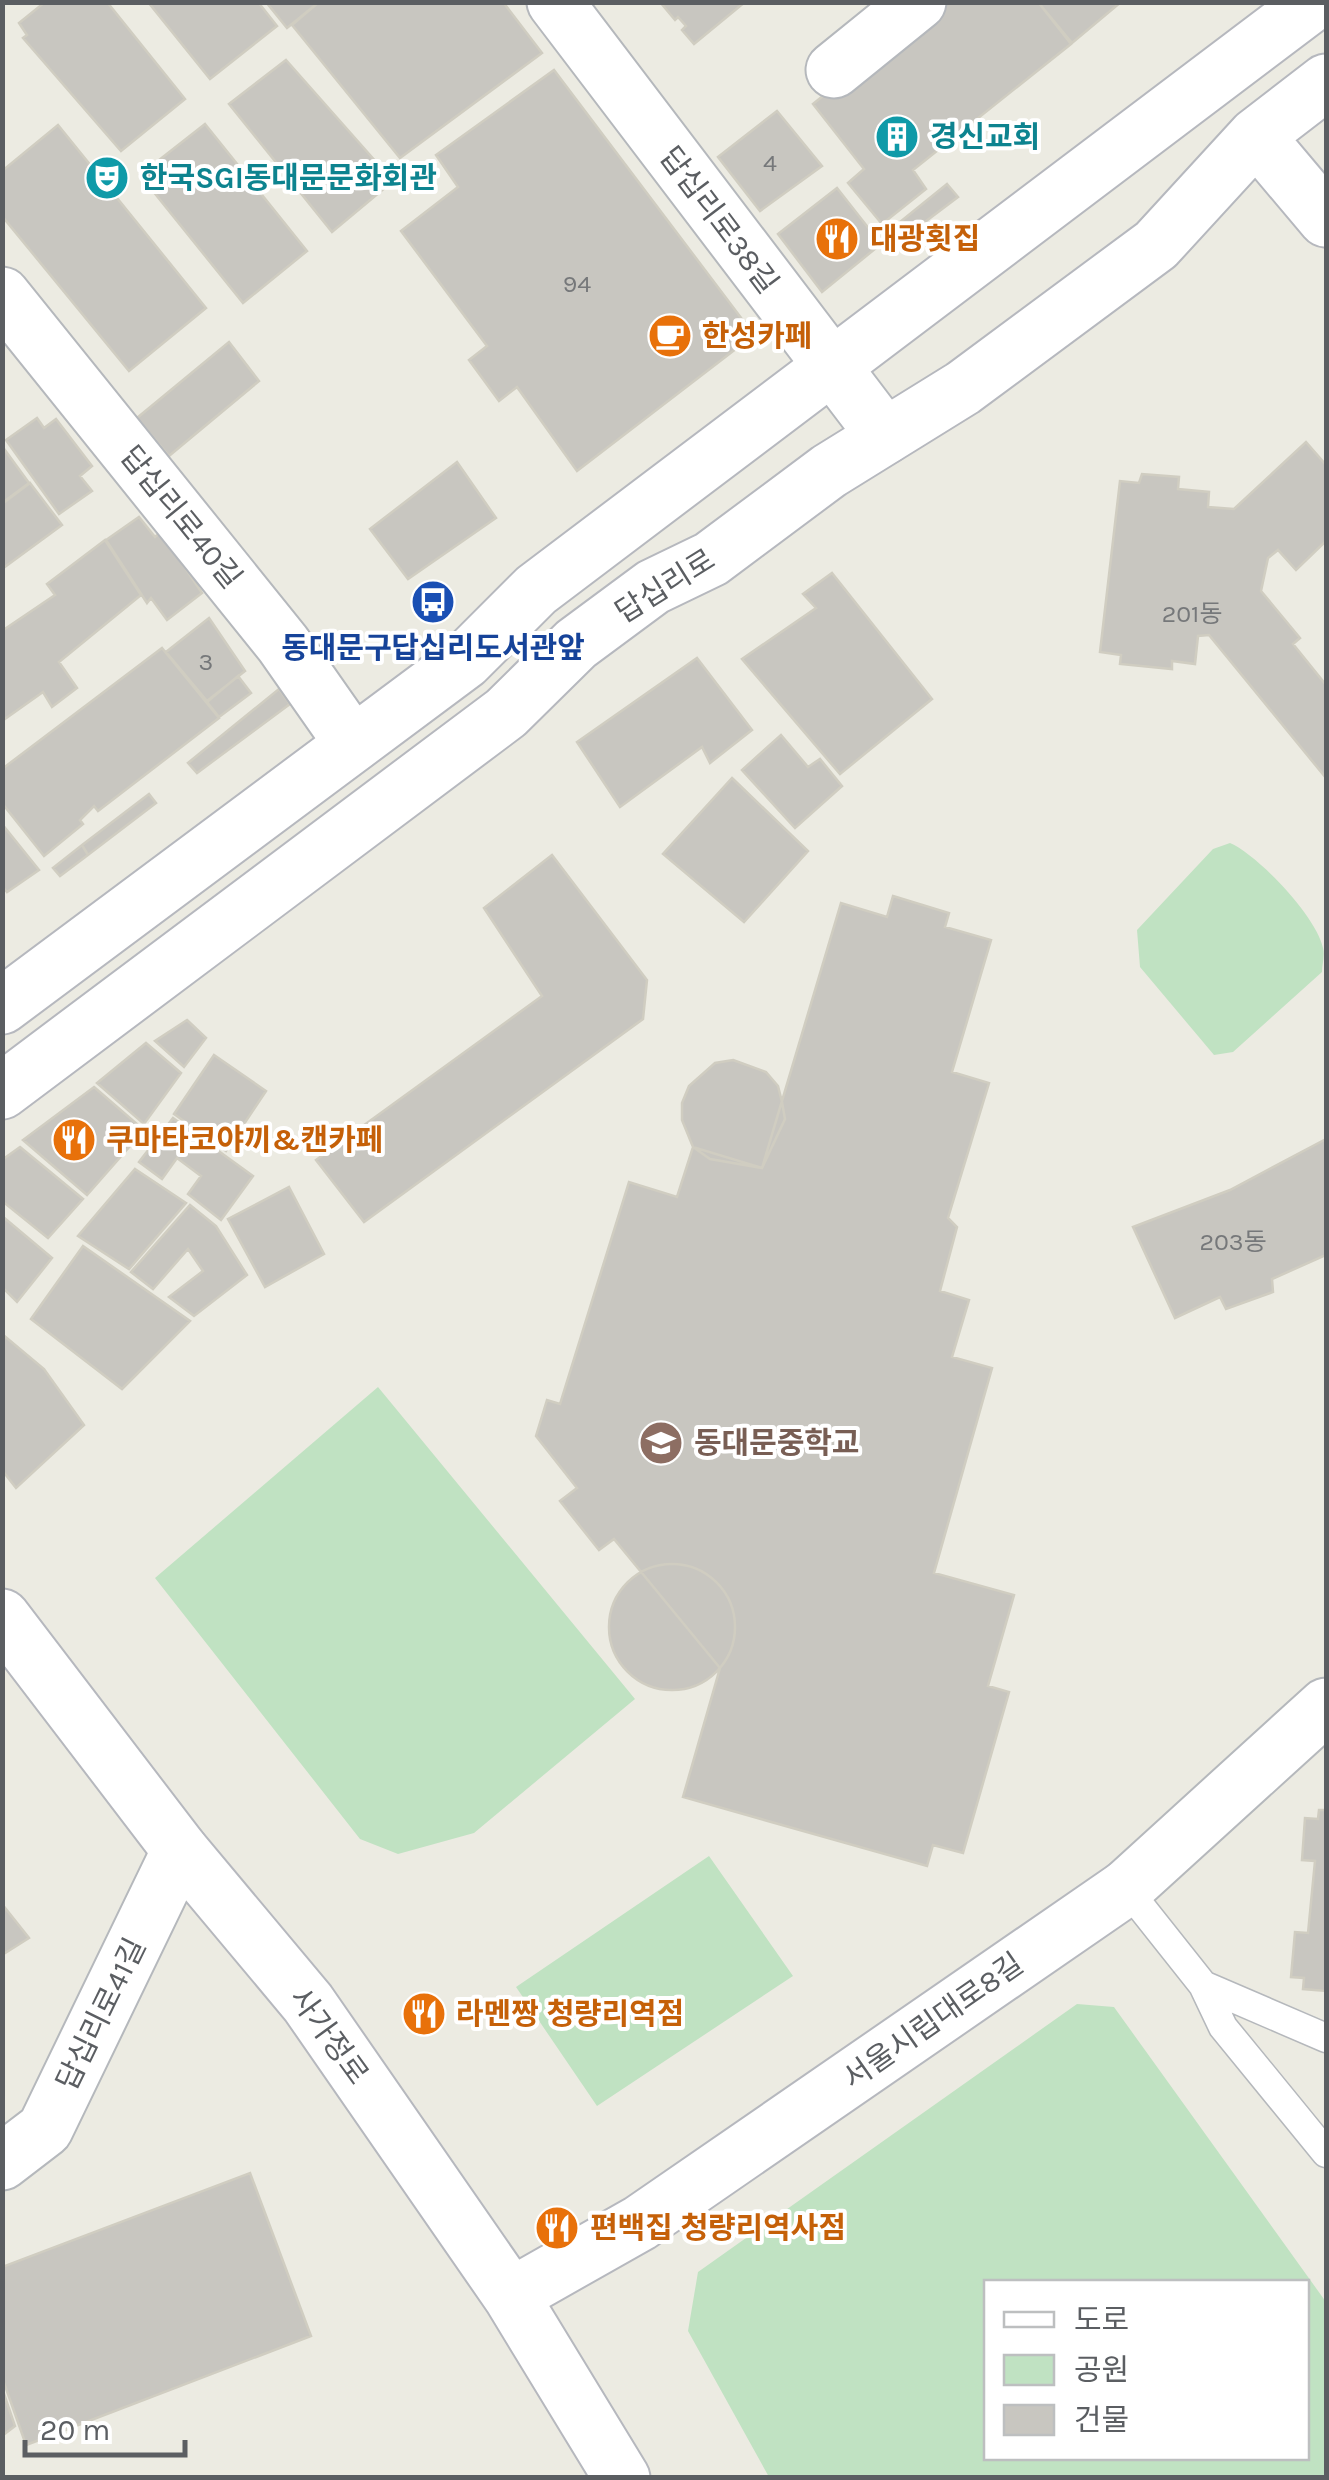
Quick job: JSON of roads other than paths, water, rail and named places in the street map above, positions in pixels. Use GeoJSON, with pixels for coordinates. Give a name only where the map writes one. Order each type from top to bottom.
{"type":"FeatureCollection","features":[{"type":"Feature","properties":{"kind":"main road","name":"답십리로38길"},"geometry":{"type":"LineString","coordinates":[[555,2],[885,436]]}},
{"type":"Feature","properties":{"kind":"main road"},"geometry":{"type":"LineString","coordinates":[[834,70],[918,2]]}},
{"type":"Feature","properties":{"kind":"main road"},"geometry":{"type":"LineString","coordinates":[[2,1006],[465,660],[536,590],[1314,2]]}},
{"type":"Feature","properties":{"kind":"main road","name":"답십리로"},"geometry":{"type":"LineString","coordinates":[[2,1091],[506,713],[591,633],[653,587],[711,560],[829,471],[963,388],[1156,245],[1256,136],[1326,82]]}},
{"type":"Feature","properties":{"kind":"main road"},"geometry":{"type":"LineString","coordinates":[[1256,136],[1326,219]]}},
{"type":"Feature","properties":{"kind":"main road","name":"답십리로40길"},"geometry":{"type":"LineString","coordinates":[[2,295],[282,644],[353,744]]}},
{"type":"Feature","properties":{"kind":"main road","name":"사가정로"},"geometry":{"type":"LineString","coordinates":[[2,1617],[180,1850],[308,2003],[511,2296],[622,2478]]}},
{"type":"Feature","properties":{"kind":"main road","name":"서울시립대로8길"},"geometry":{"type":"LineString","coordinates":[[511,2296],[640,2223],[1126,1888],[1326,1706]]}},
{"type":"Feature","properties":{"kind":"main road","name":"답십리로41길"},"geometry":{"type":"LineString","coordinates":[[2,2162],[44,2129],[180,1850]]}},
{"type":"Feature","properties":{"kind":"lane"},"geometry":{"type":"LineString","coordinates":[[1126,1888],[1203,1985],[1223,2027],[1326,2153]]}},
{"type":"Feature","properties":{"kind":"lane"},"geometry":{"type":"LineString","coordinates":[[1203,1985],[1252,2002],[1326,2038]]}},
{"type":"Feature","properties":{"kind":"place","name":"경신교회"},"geometry":{"type":"Point","coordinates":[897,137]}},
{"type":"Feature","properties":{"kind":"place","name":"한국SGI동대문문화회관"},"geometry":{"type":"Point","coordinates":[107,178]}},
{"type":"Feature","properties":{"kind":"place","name":"대광횟집"},"geometry":{"type":"Point","coordinates":[837,239]}},
{"type":"Feature","properties":{"kind":"place","name":"한성카페"},"geometry":{"type":"Point","coordinates":[670,336]}},
{"type":"Feature","properties":{"kind":"place","name":"동대문구답십리도서관앞"},"geometry":{"type":"Point","coordinates":[433,602]}},
{"type":"Feature","properties":{"kind":"place","name":"쿠마타코야끼&캔카페"},"geometry":{"type":"Point","coordinates":[74,1140]}},
{"type":"Feature","properties":{"kind":"place","name":"동대문중학교"},"geometry":{"type":"Point","coordinates":[661,1443]}},
{"type":"Feature","properties":{"kind":"place","name":"라멘짱 청량리역점"},"geometry":{"type":"Point","coordinates":[424,2014]}},
{"type":"Feature","properties":{"kind":"place","name":"편백집 청량리역사점"},"geometry":{"type":"Point","coordinates":[557,2228]}}]}
